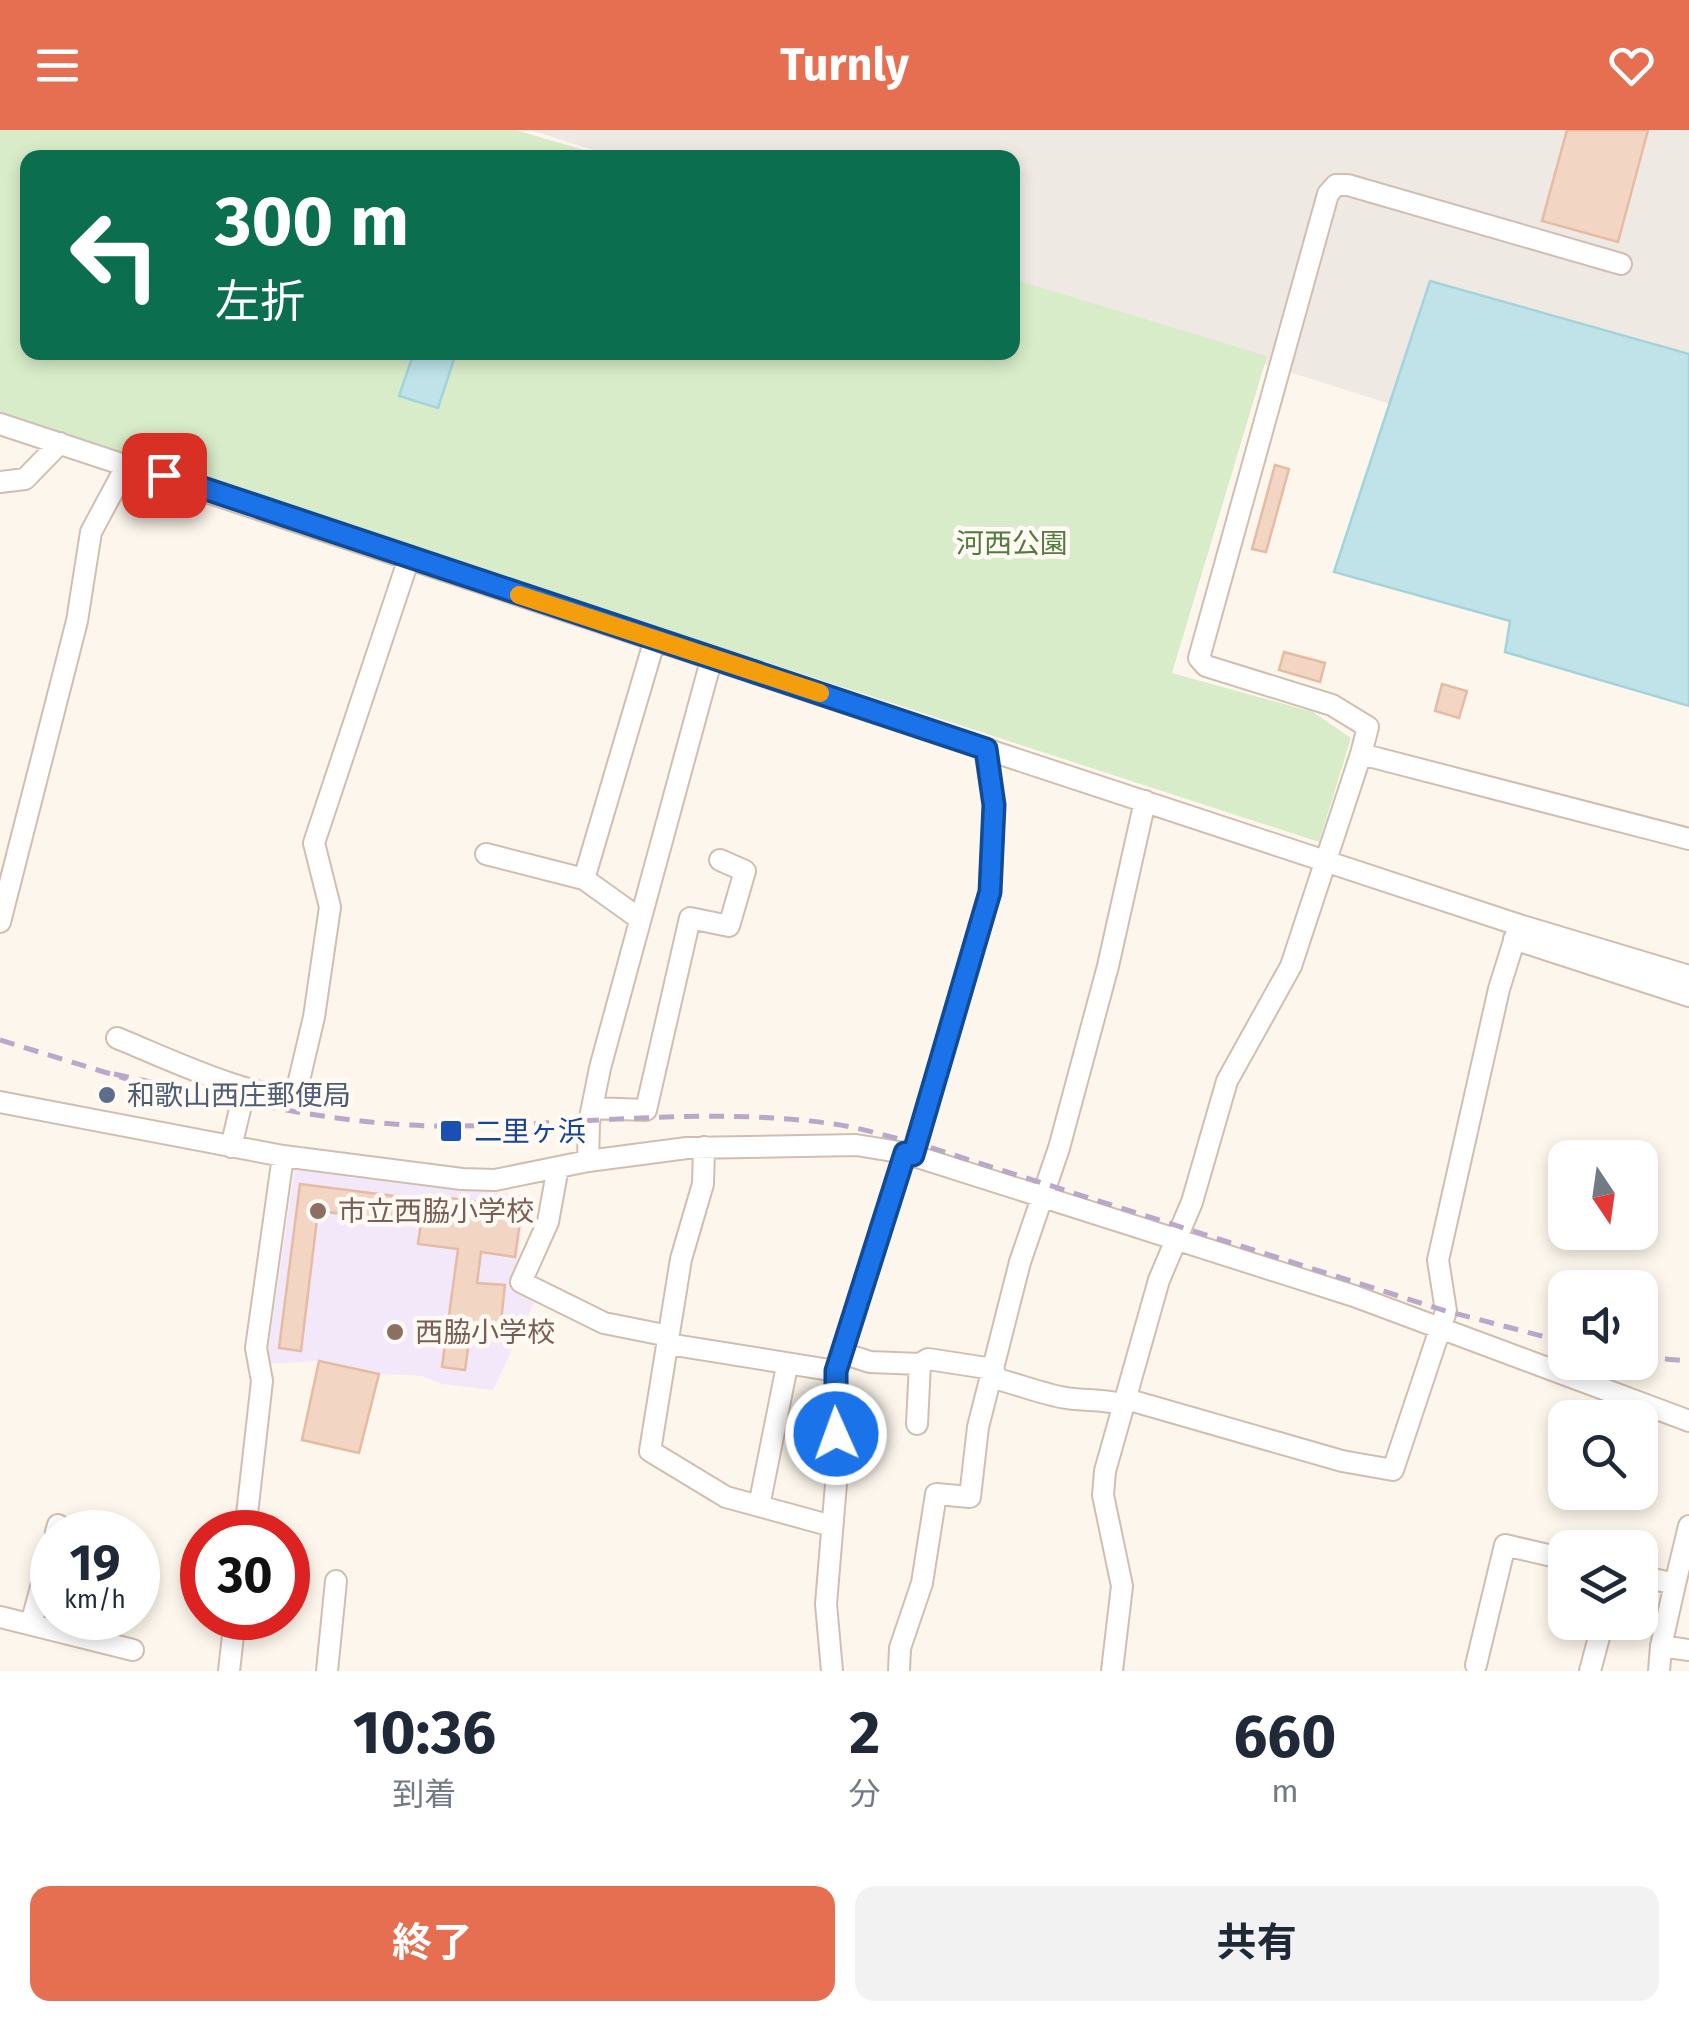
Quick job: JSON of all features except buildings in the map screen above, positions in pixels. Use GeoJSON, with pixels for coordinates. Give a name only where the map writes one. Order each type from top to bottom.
{"type":"FeatureCollection","features":[{"type":"Feature","properties":{"kind":"street"},"geometry":{"type":"LineString","coordinates":[[1112,1671],[1122,1586],[1103,1495],[1105,1471],[1173,1238],[1192,1202],[1228,1081],[1291,966],[1328,862],[1368,727],[1332,705],[1206,666],[1199,658],[1328,194],[1336,186],[1348,185],[1621,264]]}},
{"type":"Feature","properties":{"kind":"street"},"geometry":{"type":"LineString","coordinates":[[0,424],[1328,862],[1689,996]]}},
{"type":"Feature","properties":{"kind":"street"},"geometry":{"type":"LineString","coordinates":[[0,482],[25,479],[60,444]]}},
{"type":"Feature","properties":{"kind":"street"},"geometry":{"type":"LineString","coordinates":[[0,922],[77,621],[91,532],[128,464]]}},
{"type":"Feature","properties":{"kind":"street"},"geometry":{"type":"LineString","coordinates":[[117,1038],[253,1089],[287,1097],[301,1084],[330,907],[314,843],[408,558]]}},
{"type":"Feature","properties":{"kind":"street"},"geometry":{"type":"LineString","coordinates":[[584,879],[655,639]]}},
{"type":"Feature","properties":{"kind":"street"},"geometry":{"type":"LineString","coordinates":[[588,1161],[592,1108],[712,657]]}},
{"type":"Feature","properties":{"kind":"street"},"geometry":{"type":"LineString","coordinates":[[832,1671],[826,1604],[838,1460],[839,1362],[909,1154],[990,892],[994,805],[986,749]]}},
{"type":"Feature","properties":{"kind":"street"},"geometry":{"type":"LineString","coordinates":[[1361,754],[1689,839]]}},
{"type":"Feature","properties":{"kind":"street"},"geometry":{"type":"LineString","coordinates":[[899,1671],[900,1648],[922,1583],[936,1494],[970,1497],[970,1461],[993,1369],[1108,966],[1144,801]]}},
{"type":"Feature","properties":{"kind":"street"},"geometry":{"type":"LineString","coordinates":[[486,854],[584,879],[640,919]]}},
{"type":"Feature","properties":{"kind":"street"},"geometry":{"type":"LineString","coordinates":[[592,1108],[646,1110],[690,918],[729,926],[745,871],[720,860]]}},
{"type":"Feature","properties":{"kind":"street"},"geometry":{"type":"LineString","coordinates":[[1517,932],[1689,976]]}},
{"type":"Feature","properties":{"kind":"street"},"geometry":{"type":"LineString","coordinates":[[1126,1399],[1342,1461],[1393,1470],[1407,1416],[1440,1329],[1446,1300],[1438,1260],[1476,1081],[1517,932]]}},
{"type":"Feature","properties":{"kind":"street"},"geometry":{"type":"LineString","coordinates":[[231,1147],[242,1101],[253,1089]]}},
{"type":"Feature","properties":{"kind":"street"},"geometry":{"type":"LineString","coordinates":[[0,1102],[283,1156],[495,1180],[588,1161],[704,1148],[856,1145],[909,1154],[1440,1329],[1689,1422]]}},
{"type":"Feature","properties":{"kind":"street"},"geometry":{"type":"LineString","coordinates":[[704,1148],[703,1184],[680,1259],[650,1451],[726,1496],[832,1526]]}},
{"type":"Feature","properties":{"kind":"street"},"geometry":{"type":"LineString","coordinates":[[248,1510],[262,1381],[256,1348],[283,1156]]}},
{"type":"Feature","properties":{"kind":"street"},"geometry":{"type":"LineString","coordinates":[[558,1168],[548,1222],[521,1282],[604,1322],[786,1366],[839,1362],[920,1364],[928,1359],[993,1369]]}},
{"type":"Feature","properties":{"kind":"street"},"geometry":{"type":"LineString","coordinates":[[917,1424],[920,1364]]}},
{"type":"Feature","properties":{"kind":"street"},"geometry":{"type":"LineString","coordinates":[[758,1506],[786,1366]]}},
{"type":"Feature","properties":{"kind":"street"},"geometry":{"type":"LineString","coordinates":[[993,1369],[997,1379],[1070,1398],[1092,1396],[1121,1404],[1126,1399]]}},
{"type":"Feature","properties":{"kind":"street"},"geometry":{"type":"LineString","coordinates":[[1660,1671],[1660,1646],[1689,1526]]}},
{"type":"Feature","properties":{"kind":"street"},"geometry":{"type":"LineString","coordinates":[[1476,1665],[1504,1545],[1548,1555]]}},
{"type":"Feature","properties":{"kind":"street"},"geometry":{"type":"LineString","coordinates":[[327,1671],[336,1580]]}},
{"type":"Feature","properties":{"kind":"street"},"geometry":{"type":"LineString","coordinates":[[0,1617],[30,1624]]}},
{"type":"Feature","properties":{"kind":"street"},"geometry":{"type":"LineString","coordinates":[[94,1640],[134,1650]]}},
{"type":"Feature","properties":{"kind":"street"},"geometry":{"type":"LineString","coordinates":[[229,1671],[233,1640]]}},
{"type":"Feature","properties":{"kind":"street"},"geometry":{"type":"LineString","coordinates":[[1590,1671],[1598,1640]]}},
{"type":"Feature","properties":{"kind":"street"},"geometry":{"type":"LineString","coordinates":[[1660,1646],[1689,1650]]}},
{"type":"Feature","properties":{"kind":"shaded area"},"geometry":{"type":"Polygon","coordinates":[[[530,130],[1689,130],[1689,354],[1431,281],[1390,404],[1020,287],[1020,150],[594,150],[530,130]]]}},
{"type":"Feature","properties":{"kind":"shaded area","name":"西脇小学校"},"geometry":{"type":"Polygon","coordinates":[[[295,1167],[527,1196],[513,1289],[534,1303],[493,1390],[442,1384],[422,1376],[379,1374],[359,1453],[302,1440],[319,1361],[266,1364],[295,1167]]]}},
{"type":"Feature","properties":{"kind":"green space","name":"河西公園"},"geometry":{"type":"Polygon","coordinates":[[[0,130],[516,130],[583,150],[20,150],[20,360],[1020,360],[1020,281],[1267,356],[1172,673],[1313,712],[1351,738],[1319,842],[0,413],[0,130]]]}},
{"type":"Feature","properties":{"kind":"water"},"geometry":{"type":"Polygon","coordinates":[[[1430,281],[1689,354],[1689,706],[1505,652],[1510,621],[1334,572],[1430,281]]]}},
{"type":"Feature","properties":{"kind":"water"},"geometry":{"type":"Polygon","coordinates":[[[411,360],[454,360],[438,408],[399,396],[411,360]]]}},
{"type":"Feature","properties":{"kind":"railway"},"geometry":{"type":"LineString","coordinates":[[0,1040],[127,1079]]}},
{"type":"Feature","properties":{"kind":"railway"},"geometry":{"type":"LineString","coordinates":[[114,1074],[282,1109],[367,1122],[453,1126],[692,1116],[787,1119],[844,1126],[916,1143],[1446,1311],[1548,1338]]}},
{"type":"Feature","properties":{"kind":"railway"},"geometry":{"type":"LineString","coordinates":[[1658,1358],[1689,1361]]}},
{"type":"Feature","properties":{"kind":"slow traffic"},"geometry":{"type":"LineString","coordinates":[[519,595],[820,693]]}},
{"type":"Feature","properties":{"kind":"place","name":"和歌山西庄郵便局"},"geometry":{"type":"Point","coordinates":[107,1095]}},
{"type":"Feature","properties":{"kind":"place","name":"二里ヶ浜"},"geometry":{"type":"Point","coordinates":[451,1131]}},
{"type":"Feature","properties":{"kind":"place","name":"市立西脇小学校"},"geometry":{"type":"Point","coordinates":[318,1211]}},
{"type":"Feature","properties":{"kind":"place","name":"西脇小学校"},"geometry":{"type":"Point","coordinates":[395,1332]}},
{"type":"Feature","properties":{"kind":"route"},"geometry":{"type":"LineString","coordinates":[[164,475],[986,749],[994,805],[995,853],[990,892],[913,1155],[905,1153],[856,1321],[836,1371],[836,1434]]}}]}
